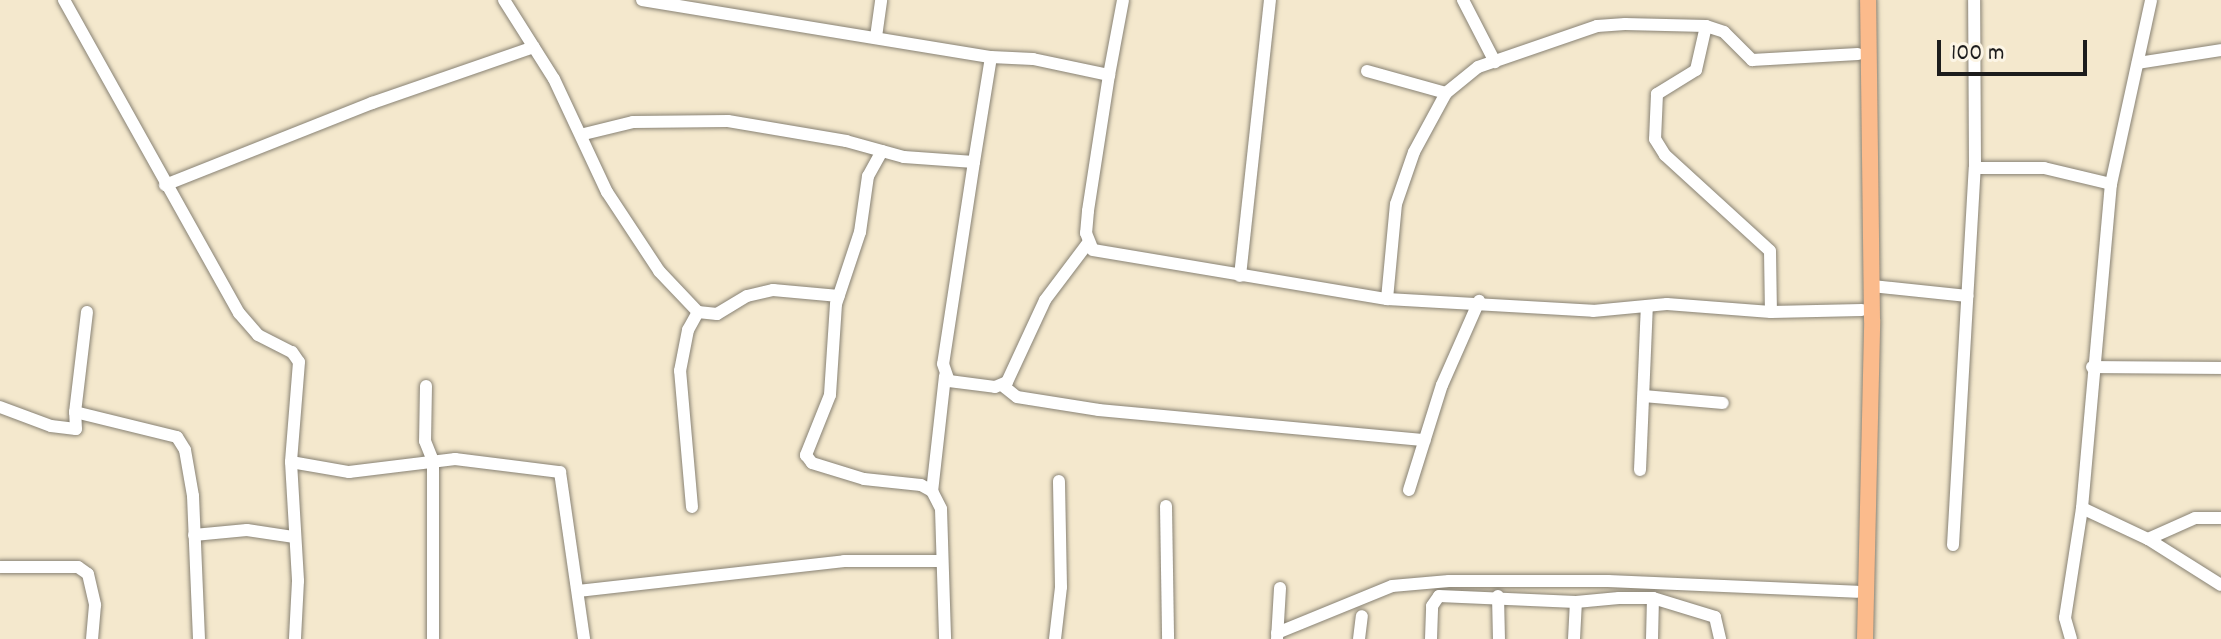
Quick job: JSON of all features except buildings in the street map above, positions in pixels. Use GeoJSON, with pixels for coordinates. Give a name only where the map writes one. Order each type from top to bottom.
{"type":"FeatureCollection","features":[{"type":"Feature","properties":{"kind":"main road"},"geometry":{"type":"LineString","coordinates":[[1856,639],[1862,310],[1858,0]]}},
{"type":"Feature","properties":{"kind":"main road"},"geometry":{"type":"LineString","coordinates":[[1865,639],[1872,286],[1868,0]]}},
{"type":"Feature","properties":{"kind":"street"},"geometry":{"type":"LineString","coordinates":[[64,0],[239,313],[258,335],[292,352],[299,362],[291,462],[295,639]]}},
{"type":"Feature","properties":{"kind":"street"},"geometry":{"type":"LineString","coordinates":[[504,0],[584,134],[607,192],[659,271],[698,312],[717,314],[747,296],[773,290],[839,296]]}},
{"type":"Feature","properties":{"kind":"street"},"geometry":{"type":"LineString","coordinates":[[642,0],[991,57],[1033,59],[1109,75]]}},
{"type":"Feature","properties":{"kind":"street"},"geometry":{"type":"LineString","coordinates":[[876,37],[881,0]]}},
{"type":"Feature","properties":{"kind":"street"},"geometry":{"type":"LineString","coordinates":[[1123,0],[1088,211],[1088,243],[1093,250],[1387,299],[1479,301],[1593,311],[1647,306],[1771,312],[1862,310]]}},
{"type":"Feature","properties":{"kind":"street"},"geometry":{"type":"LineString","coordinates":[[1240,276],[1270,0]]}},
{"type":"Feature","properties":{"kind":"street"},"geometry":{"type":"LineString","coordinates":[[1463,0],[1495,62]]}},
{"type":"Feature","properties":{"kind":"street"},"geometry":{"type":"LineString","coordinates":[[1953,545],[1975,168],[1974,0]]}},
{"type":"Feature","properties":{"kind":"street"},"geometry":{"type":"LineString","coordinates":[[2071,639],[2065,618],[2082,508],[2092,367],[2111,184],[2151,0]]}},
{"type":"Feature","properties":{"kind":"street"},"geometry":{"type":"LineString","coordinates":[[1387,299],[1396,204],[1414,152],[1446,93],[1463,75],[1597,26],[1706,26],[1724,32],[1752,60],[1858,54]]}},
{"type":"Feature","properties":{"kind":"street"},"geometry":{"type":"LineString","coordinates":[[1706,26],[1696,70],[1657,94],[1655,139],[1665,155],[1770,251],[1771,312]]}},
{"type":"Feature","properties":{"kind":"street"},"geometry":{"type":"LineString","coordinates":[[165,185],[372,103],[534,47]]}},
{"type":"Feature","properties":{"kind":"street"},"geometry":{"type":"LineString","coordinates":[[2138,63],[2221,50]]}},
{"type":"Feature","properties":{"kind":"street"},"geometry":{"type":"LineString","coordinates":[[945,639],[940,561],[941,509],[932,491],[974,162],[991,57]]}},
{"type":"Feature","properties":{"kind":"street"},"geometry":{"type":"LineString","coordinates":[[1367,71],[1446,93]]}},
{"type":"Feature","properties":{"kind":"street"},"geometry":{"type":"LineString","coordinates":[[584,134],[633,122],[728,121],[882,151],[974,162]]}},
{"type":"Feature","properties":{"kind":"street"},"geometry":{"type":"LineString","coordinates":[[882,151],[868,176],[860,232],[839,296],[830,395],[806,455],[812,463],[864,479],[921,485],[932,491]]}},
{"type":"Feature","properties":{"kind":"street"},"geometry":{"type":"LineString","coordinates":[[1975,168],[2044,168],[2111,184]]}},
{"type":"Feature","properties":{"kind":"street"},"geometry":{"type":"LineString","coordinates":[[1002,385],[1011,376],[1045,300],[1088,243]]}},
{"type":"Feature","properties":{"kind":"street"},"geometry":{"type":"LineString","coordinates":[[1872,286],[1967,296]]}},
{"type":"Feature","properties":{"kind":"street"},"geometry":{"type":"LineString","coordinates":[[1409,490],[1479,301]]}},
{"type":"Feature","properties":{"kind":"street"},"geometry":{"type":"LineString","coordinates":[[1640,470],[1647,306]]}},
{"type":"Feature","properties":{"kind":"street"},"geometry":{"type":"LineString","coordinates":[[0,407],[51,426],[76,429],[75,412],[87,312]]}},
{"type":"Feature","properties":{"kind":"street"},"geometry":{"type":"LineString","coordinates":[[692,507],[680,371],[688,330],[698,312]]}},
{"type":"Feature","properties":{"kind":"street"},"geometry":{"type":"LineString","coordinates":[[2092,367],[2221,368]]}},
{"type":"Feature","properties":{"kind":"street"},"geometry":{"type":"LineString","coordinates":[[945,376],[954,385],[1002,385],[1017,397],[1099,410],[1425,440]]}},
{"type":"Feature","properties":{"kind":"street"},"geometry":{"type":"LineString","coordinates":[[426,386],[425,441],[433,461],[433,639]]}},
{"type":"Feature","properties":{"kind":"street"},"geometry":{"type":"LineString","coordinates":[[1644,396],[1723,403]]}},
{"type":"Feature","properties":{"kind":"street"},"geometry":{"type":"LineString","coordinates":[[75,412],[177,437],[192,477],[199,639]]}},
{"type":"Feature","properties":{"kind":"street"},"geometry":{"type":"LineString","coordinates":[[291,462],[349,472],[455,459],[560,472],[584,639]]}},
{"type":"Feature","properties":{"kind":"street"},"geometry":{"type":"LineString","coordinates":[[1055,639],[1061,587],[1059,481]]}},
{"type":"Feature","properties":{"kind":"street"},"geometry":{"type":"LineString","coordinates":[[1166,506],[1168,639]]}},
{"type":"Feature","properties":{"kind":"street"},"geometry":{"type":"LineString","coordinates":[[2082,508],[2148,539],[2221,585]]}},
{"type":"Feature","properties":{"kind":"street"},"geometry":{"type":"LineString","coordinates":[[2148,539],[2195,518],[2221,518]]}},
{"type":"Feature","properties":{"kind":"street"},"geometry":{"type":"LineString","coordinates":[[194,535],[247,530],[294,537]]}},
{"type":"Feature","properties":{"kind":"street"},"geometry":{"type":"LineString","coordinates":[[578,591],[844,561],[940,561]]}},
{"type":"Feature","properties":{"kind":"street"},"geometry":{"type":"LineString","coordinates":[[0,567],[78,567],[88,574],[95,605],[92,639]]}},
{"type":"Feature","properties":{"kind":"street"},"geometry":{"type":"LineString","coordinates":[[1280,588],[1277,636],[1392,586],[1449,581],[1608,581],[1857,592]]}},
{"type":"Feature","properties":{"kind":"street"},"geometry":{"type":"LineString","coordinates":[[1431,639],[1432,606],[1439,596],[1498,596],[1576,602],[1653,598],[1715,617],[1720,639]]}},
{"type":"Feature","properties":{"kind":"street"},"geometry":{"type":"LineString","coordinates":[[1498,596],[1499,639]]}},
{"type":"Feature","properties":{"kind":"street"},"geometry":{"type":"LineString","coordinates":[[1652,639],[1653,598]]}},
{"type":"Feature","properties":{"kind":"street"},"geometry":{"type":"LineString","coordinates":[[1574,639],[1576,602]]}},
{"type":"Feature","properties":{"kind":"street"},"geometry":{"type":"LineString","coordinates":[[1359,639],[1362,616]]}}]}
